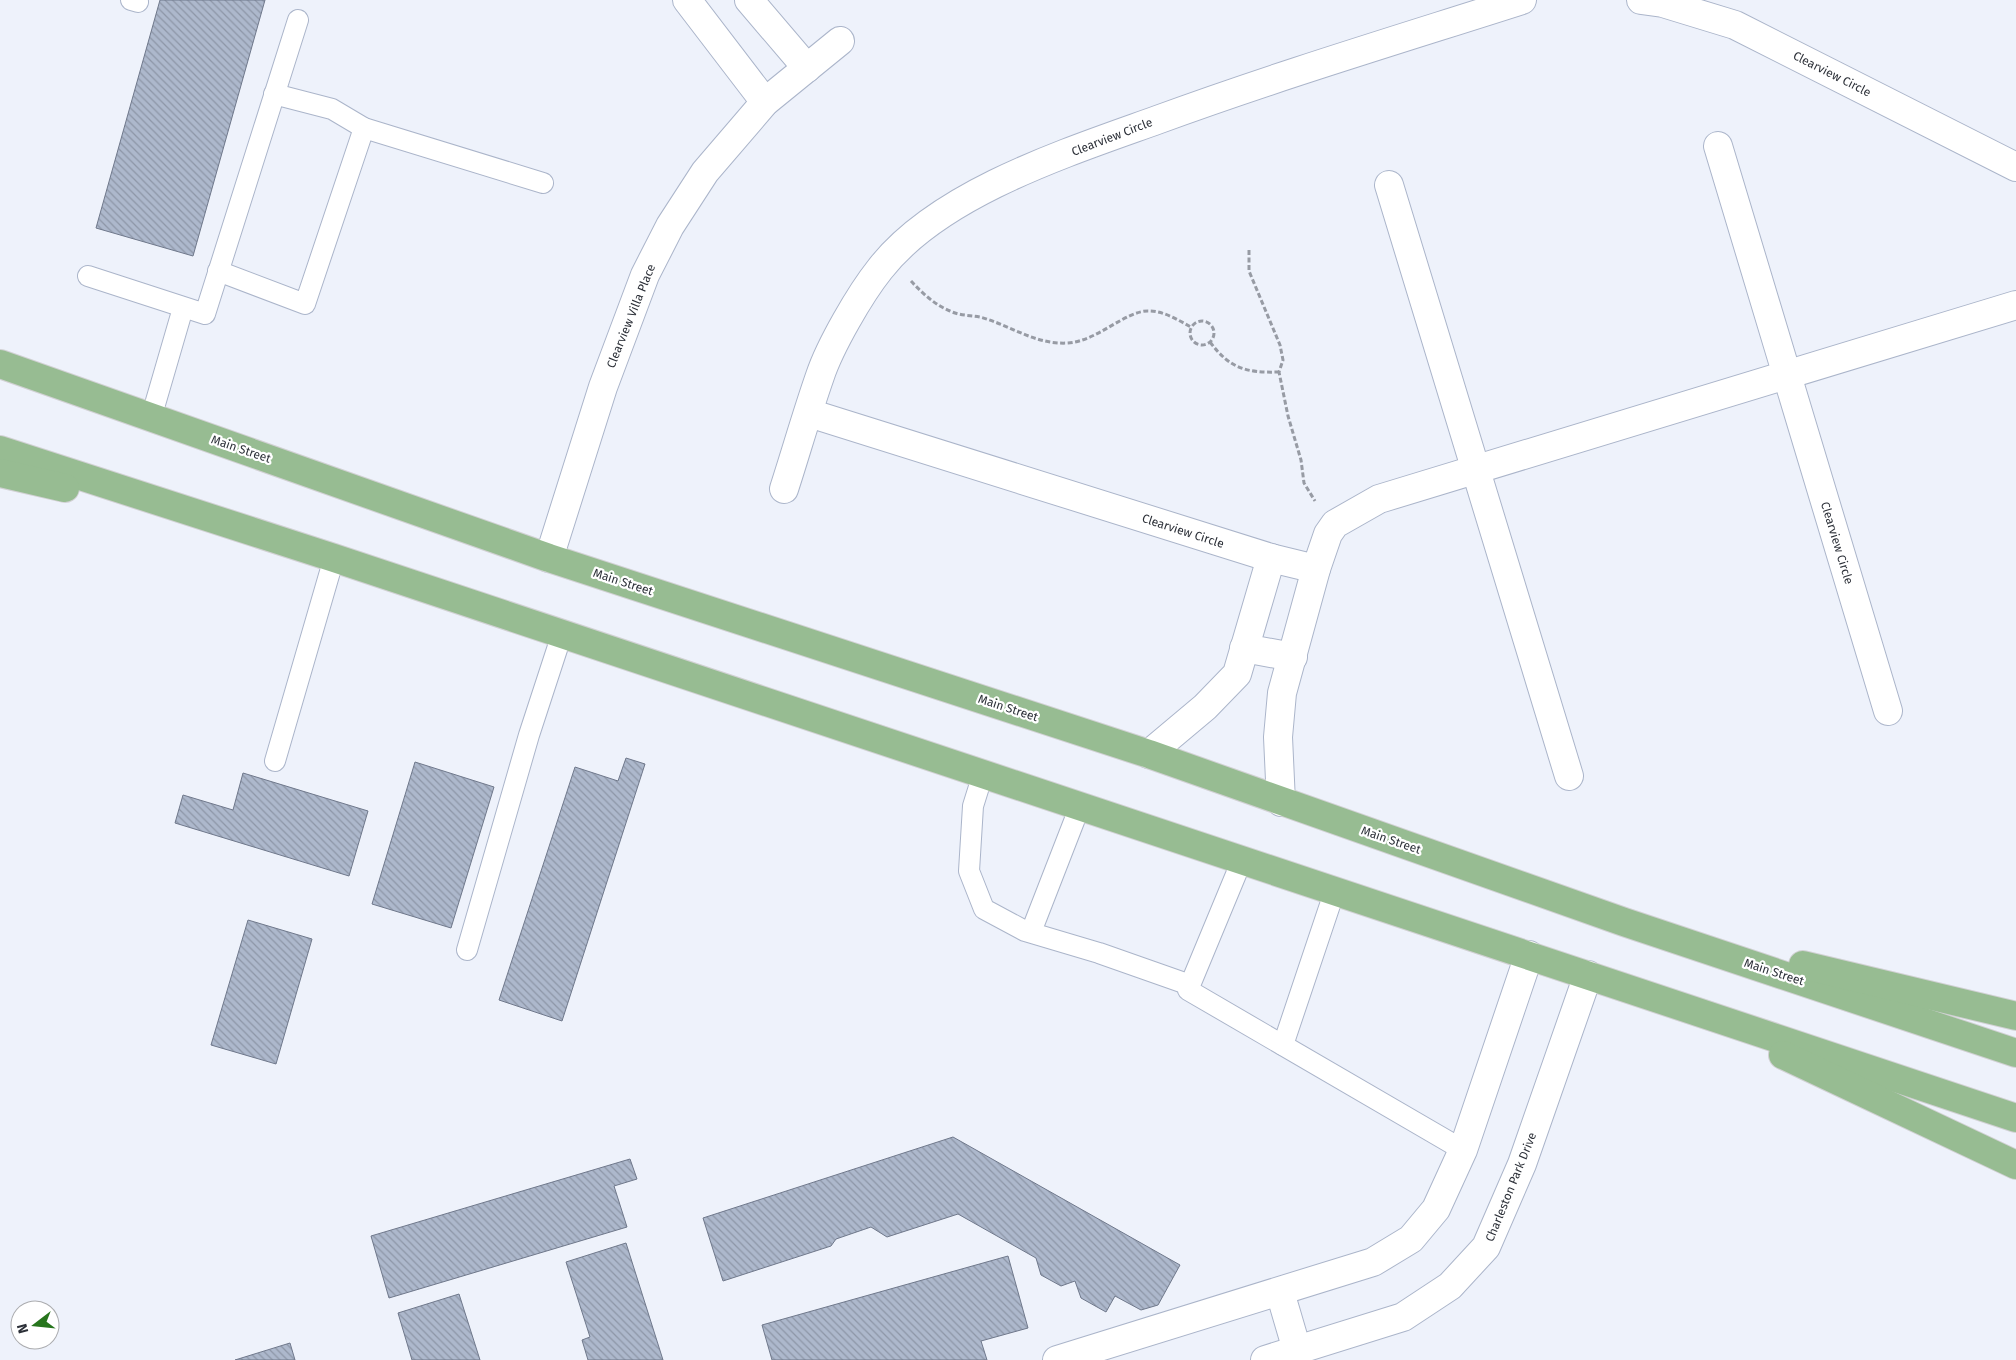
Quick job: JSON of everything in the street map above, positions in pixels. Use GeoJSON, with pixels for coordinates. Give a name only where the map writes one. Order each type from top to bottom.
{"type":"FeatureCollection","features":[{"type":"Feature","properties":{"kind":"highway","name":"Main Street"},"geometry":{"type":"LineString","coordinates":[[0,364],[550,558],[1149,754],[1624,922],[2016,1053]]}},
{"type":"Feature","properties":{"kind":"highway"},"geometry":{"type":"LineString","coordinates":[[0,450],[334,558],[2016,1118]]}},
{"type":"Feature","properties":{"kind":"highway"},"geometry":{"type":"LineString","coordinates":[[0,473],[242,528]]}},
{"type":"Feature","properties":{"kind":"highway"},"geometry":{"type":"LineString","coordinates":[[1624,922],[2016,1016]]}},
{"type":"Feature","properties":{"kind":"highway"},"geometry":{"type":"LineString","coordinates":[[1669,1001],[2016,1165]]}},
{"type":"Feature","properties":{"kind":"street"},"geometry":{"type":"LineString","coordinates":[[687,0],[765,102]]}},
{"type":"Feature","properties":{"kind":"street"},"geometry":{"type":"LineString","coordinates":[[749,0],[807,68]]}},
{"type":"Feature","properties":{"kind":"street","name":"Clearview Circle"},"geometry":{"type":"LineString","coordinates":[[784,489],[820,374],[855,306],[881,268],[920,229],[981,190],[1108,137],[1248,87],[1522,0]]}},
{"type":"Feature","properties":{"kind":"street","name":"Clearview Circle"},"geometry":{"type":"LineString","coordinates":[[1641,0],[1663,3],[1735,25],[2016,167]]}},
{"type":"Feature","properties":{"kind":"street","name":"Clearview Villa Place"},"geometry":{"type":"LineString","coordinates":[[550,558],[603,387],[645,275],[670,226],[705,172],[765,102],[840,41]]}},
{"type":"Feature","properties":{"kind":"street","name":"Clearview Circle"},"geometry":{"type":"LineString","coordinates":[[1718,146],[1888,711]]}},
{"type":"Feature","properties":{"kind":"street"},"geometry":{"type":"LineString","coordinates":[[1388,185],[1569,776]]}},
{"type":"Feature","properties":{"kind":"street"},"geometry":{"type":"LineString","coordinates":[[1281,802],[1278,737],[1282,693],[1316,569],[1328,534],[1335,524],[1379,499],[2016,304]]}},
{"type":"Feature","properties":{"kind":"street","name":"Clearview Circle"},"geometry":{"type":"LineString","coordinates":[[809,413],[1271,558],[1316,569]]}},
{"type":"Feature","properties":{"kind":"street"},"geometry":{"type":"LineString","coordinates":[[1149,754],[1205,707],[1237,674],[1271,558]]}},
{"type":"Feature","properties":{"kind":"street"},"geometry":{"type":"LineString","coordinates":[[1244,648],[1293,657]]}},
{"type":"Feature","properties":{"kind":"street"},"geometry":{"type":"LineString","coordinates":[[1057,1360],[1373,1262],[1411,1239],[1436,1209],[1463,1150],[1529,955]]}},
{"type":"Feature","properties":{"kind":"street","name":"Charleston Park Drive"},"geometry":{"type":"LineString","coordinates":[[1266,1360],[1403,1317],[1450,1286],[1486,1247],[1522,1164],[1588,975]]}},
{"type":"Feature","properties":{"kind":"street"},"geometry":{"type":"LineString","coordinates":[[1280,1292],[1297,1350]]}},
{"type":"Feature","properties":{"kind":"lane"},"geometry":{"type":"LineString","coordinates":[[88,276],[204,314],[298,20]]}},
{"type":"Feature","properties":{"kind":"lane"},"geometry":{"type":"LineString","coordinates":[[274,94],[332,110],[364,128],[543,183]]}},
{"type":"Feature","properties":{"kind":"lane"},"geometry":{"type":"LineString","coordinates":[[218,271],[305,304],[364,128]]}},
{"type":"Feature","properties":{"kind":"lane"},"geometry":{"type":"LineString","coordinates":[[151,418],[183,308]]}},
{"type":"Feature","properties":{"kind":"lane"},"geometry":{"type":"LineString","coordinates":[[275,761],[334,558]]}},
{"type":"Feature","properties":{"kind":"lane"},"geometry":{"type":"LineString","coordinates":[[467,950],[529,735],[562,634]]}},
{"type":"Feature","properties":{"kind":"lane"},"geometry":{"type":"LineString","coordinates":[[983,774],[973,806],[969,871],[984,909],[1031,932],[1099,953],[1190,985]]}},
{"type":"Feature","properties":{"kind":"lane"},"geometry":{"type":"LineString","coordinates":[[1031,932],[1080,806]]}},
{"type":"Feature","properties":{"kind":"lane"},"geometry":{"type":"LineString","coordinates":[[1242,860],[1188,990],[1463,1150]]}},
{"type":"Feature","properties":{"kind":"lane"},"geometry":{"type":"LineString","coordinates":[[1283,1045],[1335,890]]}},
{"type":"Feature","properties":{"kind":"path"},"geometry":{"type":"LineString","coordinates":[[1249,250],[1249,271],[1280,345],[1283,360],[1279,372],[1301,460],[1304,483],[1312,498],[1335,524]]}},
{"type":"Feature","properties":{"kind":"path"},"geometry":{"type":"LineString","coordinates":[[889,260],[937,305],[950,312],[981,318],[1030,338],[1047,342],[1067,343],[1081,341],[1105,331],[1137,313],[1148,310],[1169,315],[1191,327]]}},
{"type":"Feature","properties":{"kind":"path"},"geometry":{"type":"LineString","coordinates":[[1198,321],[1210,322],[1215,334],[1210,342],[1200,345],[1193,342],[1189,335],[1191,327],[1198,321]]}},
{"type":"Feature","properties":{"kind":"path"},"geometry":{"type":"LineString","coordinates":[[1210,342],[1226,360],[1242,369],[1258,373],[1279,372]]}},
{"type":"Feature","properties":{"kind":"building"},"geometry":{"type":"Polygon","coordinates":[[[160,0],[265,0],[193,256],[96,228],[160,0]]]}},
{"type":"Feature","properties":{"kind":"building"},"geometry":{"type":"Polygon","coordinates":[[[626,758],[645,764],[562,1021],[499,1000],[575,767],[618,781],[626,758]]]}},
{"type":"Feature","properties":{"kind":"building"},"geometry":{"type":"Polygon","coordinates":[[[415,762],[494,787],[451,928],[372,904],[415,762]]]}},
{"type":"Feature","properties":{"kind":"building"},"geometry":{"type":"Polygon","coordinates":[[[243,773],[368,811],[349,876],[175,823],[183,795],[233,810],[243,773]]]}},
{"type":"Feature","properties":{"kind":"building"},"geometry":{"type":"Polygon","coordinates":[[[248,920],[312,939],[276,1064],[211,1045],[248,920]]]}},
{"type":"Feature","properties":{"kind":"building"},"geometry":{"type":"Polygon","coordinates":[[[953,1137],[1180,1265],[1158,1305],[1141,1310],[1115,1296],[1106,1312],[1081,1298],[1075,1281],[1061,1286],[1041,1275],[1036,1258],[958,1214],[887,1237],[871,1227],[836,1239],[831,1246],[723,1281],[703,1218],[953,1137]]]}},
{"type":"Feature","properties":{"kind":"building"},"geometry":{"type":"Polygon","coordinates":[[[630,1159],[637,1179],[614,1186],[627,1227],[389,1298],[371,1236],[630,1159]]]}},
{"type":"Feature","properties":{"kind":"building"},"geometry":{"type":"Polygon","coordinates":[[[626,1243],[663,1360],[588,1360],[582,1340],[590,1337],[566,1262],[626,1243]]]}},
{"type":"Feature","properties":{"kind":"building"},"geometry":{"type":"Polygon","coordinates":[[[1008,1256],[1028,1328],[981,1341],[987,1360],[772,1360],[762,1325],[1008,1256]]]}},
{"type":"Feature","properties":{"kind":"building"},"geometry":{"type":"Polygon","coordinates":[[[459,1294],[480,1360],[412,1360],[398,1313],[459,1294]]]}},
{"type":"Feature","properties":{"kind":"building"},"geometry":{"type":"Polygon","coordinates":[[[290,1343],[295,1360],[235,1360],[290,1343]]]}}]}
